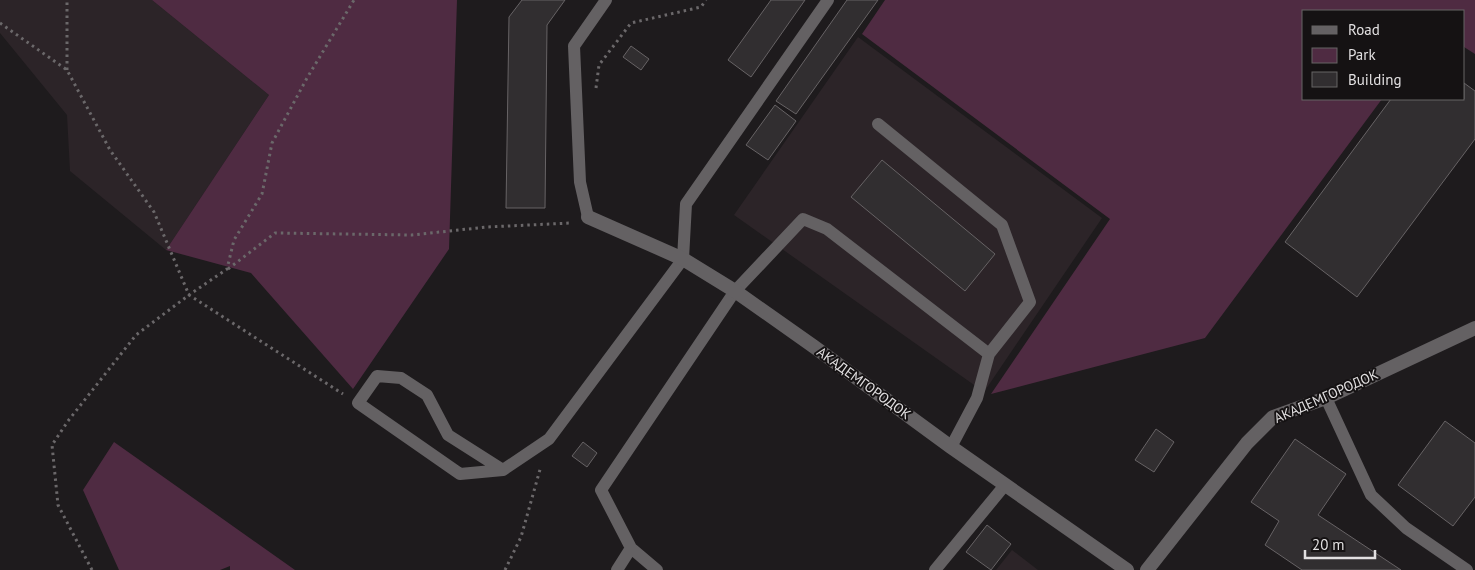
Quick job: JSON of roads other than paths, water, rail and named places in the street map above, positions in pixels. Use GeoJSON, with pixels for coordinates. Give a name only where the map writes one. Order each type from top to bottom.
{"type":"FeatureCollection","features":[{"type":"Feature","properties":{"kind":"street","name":"АКАДЕМГОРОДОК"},"geometry":{"type":"LineString","coordinates":[[588,217],[683,259],[735,291],[951,447],[1127,570]]}},
{"type":"Feature","properties":{"kind":"street","name":"АКАДЕМГОРОДОК"},"geometry":{"type":"LineString","coordinates":[[1147,570],[1247,443],[1273,417],[1326,398],[1475,328]]}},
{"type":"Feature","properties":{"kind":"lane"},"geometry":{"type":"LineString","coordinates":[[588,217],[580,182],[574,46],[606,0]]}},
{"type":"Feature","properties":{"kind":"lane"},"geometry":{"type":"LineString","coordinates":[[503,470],[448,435],[427,395],[401,378],[377,376],[358,403],[460,474],[503,470],[549,438],[683,259],[686,204],[828,0]]}},
{"type":"Feature","properties":{"kind":"lane"},"geometry":{"type":"LineString","coordinates":[[878,124],[1002,225],[1030,302],[989,354],[977,398],[951,447]]}},
{"type":"Feature","properties":{"kind":"lane"},"geometry":{"type":"LineString","coordinates":[[657,570],[631,548],[601,490],[735,291],[803,219],[827,230],[989,354]]}},
{"type":"Feature","properties":{"kind":"lane"},"geometry":{"type":"LineString","coordinates":[[1326,398],[1371,495],[1406,528],[1467,570]]}},
{"type":"Feature","properties":{"kind":"lane"},"geometry":{"type":"LineString","coordinates":[[935,570],[1005,485]]}},
{"type":"Feature","properties":{"kind":"lane"},"geometry":{"type":"LineString","coordinates":[[617,570],[631,548]]}}]}
